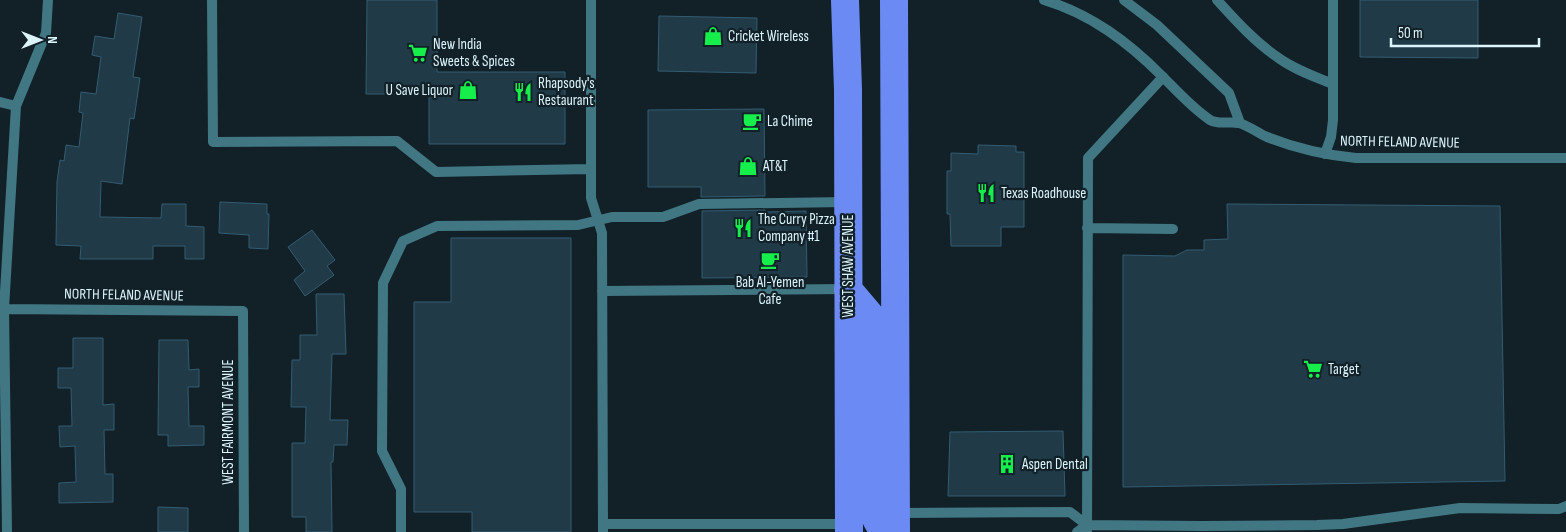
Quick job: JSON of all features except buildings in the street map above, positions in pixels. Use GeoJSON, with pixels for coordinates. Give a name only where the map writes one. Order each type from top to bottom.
{"type":"FeatureCollection","features":[{"type":"Feature","properties":{"kind":"main road","name":"WEST SHAW AVENUE"},"geometry":{"type":"LineString","coordinates":[[845,0],[848,90],[848,289],[855,529]]}},
{"type":"Feature","properties":{"kind":"main road"},"geometry":{"type":"LineString","coordinates":[[848,289],[870,315],[872,508],[880,527],[893,526],[894,0]]}},
{"type":"Feature","properties":{"kind":"street"},"geometry":{"type":"LineString","coordinates":[[7,532],[4,309],[16,106],[46,33],[48,0]]}},
{"type":"Feature","properties":{"kind":"street"},"geometry":{"type":"LineString","coordinates":[[212,0],[213,142],[397,141],[436,172],[590,169]]}},
{"type":"Feature","properties":{"kind":"street"},"geometry":{"type":"LineString","coordinates":[[591,0],[591,198],[602,232],[603,528],[855,529]]}},
{"type":"Feature","properties":{"kind":"street","name":"NORTH FELAND AVENUE"},"geometry":{"type":"LineString","coordinates":[[1044,0],[1076,11],[1124,40],[1212,122],[1240,123],[1258,133],[1301,150],[1356,158],[1566,158]]}},
{"type":"Feature","properties":{"kind":"street"},"geometry":{"type":"LineString","coordinates":[[1124,0],[1157,25],[1229,92],[1240,123]]}},
{"type":"Feature","properties":{"kind":"street"},"geometry":{"type":"LineString","coordinates":[[1216,0],[1261,45],[1279,58],[1333,84]]}},
{"type":"Feature","properties":{"kind":"street"},"geometry":{"type":"LineString","coordinates":[[1326,154],[1333,120],[1333,0]]}},
{"type":"Feature","properties":{"kind":"street"},"geometry":{"type":"LineString","coordinates":[[1087,529],[1088,158],[1163,77]]}},
{"type":"Feature","properties":{"kind":"street"},"geometry":{"type":"LineString","coordinates":[[0,102],[16,106]]}},
{"type":"Feature","properties":{"kind":"street"},"geometry":{"type":"LineString","coordinates":[[401,532],[401,489],[382,451],[382,283],[403,242],[437,226],[578,225],[612,217],[662,217],[699,204],[848,202]]}},
{"type":"Feature","properties":{"kind":"street"},"geometry":{"type":"LineString","coordinates":[[1087,228],[1173,229]]}},
{"type":"Feature","properties":{"kind":"street"},"geometry":{"type":"LineString","coordinates":[[602,290],[848,289]]}},
{"type":"Feature","properties":{"kind":"street","name":"NORTH FELAND AVENUE"},"geometry":{"type":"LineString","coordinates":[[4,309],[242,311]]}},
{"type":"Feature","properties":{"kind":"street","name":"WEST FAIRMONT AVENUE"},"geometry":{"type":"LineString","coordinates":[[242,311],[244,532]]}},
{"type":"Feature","properties":{"kind":"street"},"geometry":{"type":"LineString","coordinates":[[1077,532],[1087,529],[1344,524],[1460,508],[1559,508],[1566,506]]}},
{"type":"Feature","properties":{"kind":"street"},"geometry":{"type":"LineString","coordinates":[[893,526],[1070,512],[1087,529]]}},
{"type":"Feature","properties":{"kind":"place","name":"Cricket Wireless"},"geometry":{"type":"Point","coordinates":[713,36]}},
{"type":"Feature","properties":{"kind":"place","name":"New India Sweets & Spices"},"geometry":{"type":"Point","coordinates":[418,53]}},
{"type":"Feature","properties":{"kind":"place","name":"U Save Liquor"},"geometry":{"type":"Point","coordinates":[468,90]}},
{"type":"Feature","properties":{"kind":"place","name":"Rhapsody's Restaurant"},"geometry":{"type":"Point","coordinates":[523,92]}},
{"type":"Feature","properties":{"kind":"place","name":"La Chime"},"geometry":{"type":"Point","coordinates":[752,121]}},
{"type":"Feature","properties":{"kind":"place","name":"AT&T"},"geometry":{"type":"Point","coordinates":[748,166]}},
{"type":"Feature","properties":{"kind":"place","name":"Texas Roadhouse"},"geometry":{"type":"Point","coordinates":[986,193]}},
{"type":"Feature","properties":{"kind":"place","name":"The Curry Pizza Company #1"},"geometry":{"type":"Point","coordinates":[743,228]}},
{"type":"Feature","properties":{"kind":"place","name":"Bab Al-Yemen Cafe"},"geometry":{"type":"Point","coordinates":[770,260]}},
{"type":"Feature","properties":{"kind":"place","name":"Target"},"geometry":{"type":"Point","coordinates":[1313,369]}},
{"type":"Feature","properties":{"kind":"place","name":"Aspen Dental"},"geometry":{"type":"Point","coordinates":[1007,464]}}]}
